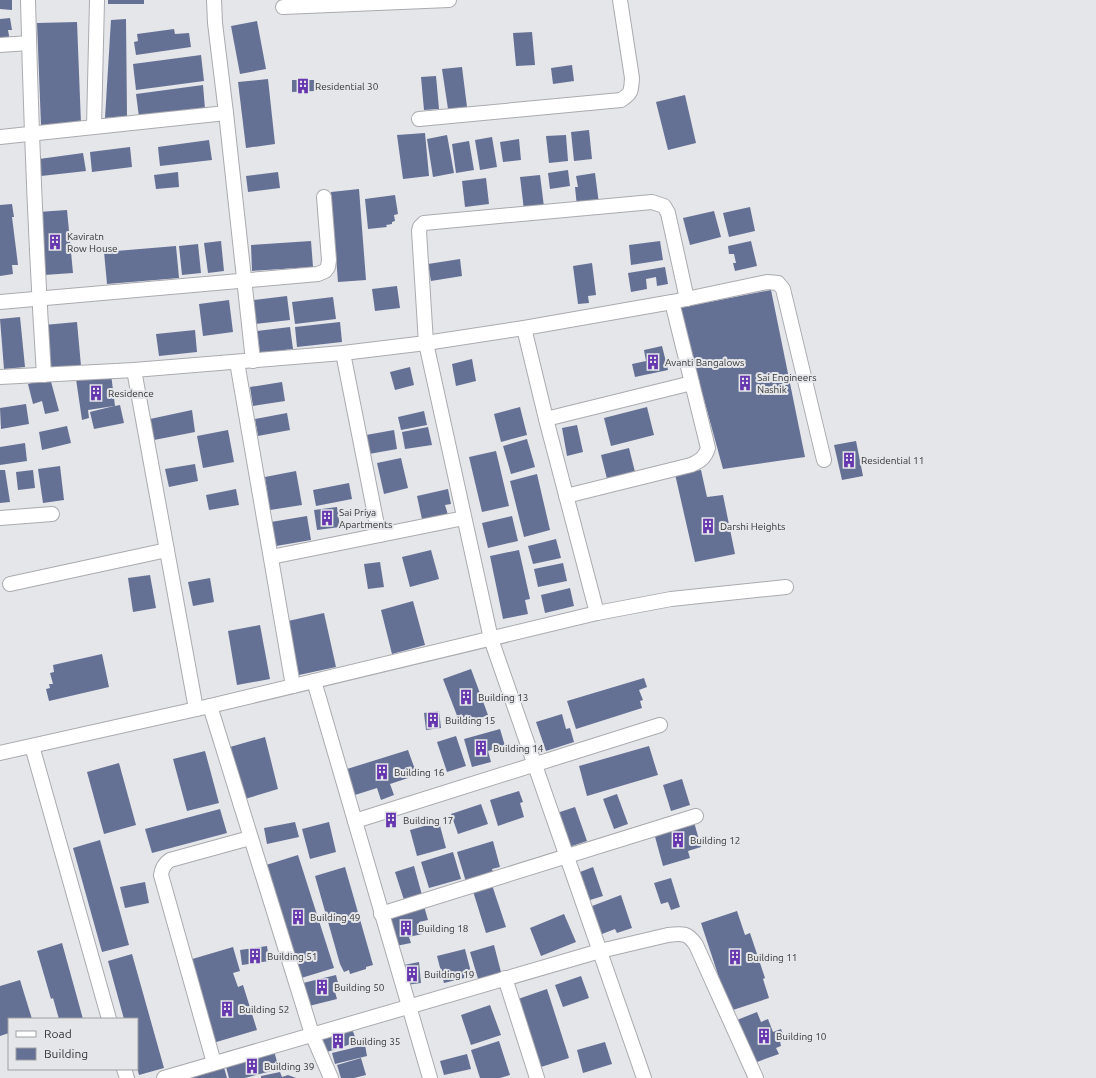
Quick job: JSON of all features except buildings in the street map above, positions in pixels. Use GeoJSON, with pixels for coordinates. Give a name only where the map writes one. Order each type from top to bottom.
{"type":"FeatureCollection","features":[{"type":"Feature","properties":{"kind":"street"},"geometry":{"type":"LineString","coordinates":[[28,0],[39,299],[44,374]]}},
{"type":"Feature","properties":{"kind":"street"},"geometry":{"type":"LineString","coordinates":[[94,126],[97,0]]}},
{"type":"Feature","properties":{"kind":"street"},"geometry":{"type":"LineString","coordinates":[[214,0],[215,23],[253,361]]}},
{"type":"Feature","properties":{"kind":"street"},"geometry":{"type":"LineString","coordinates":[[283,7],[449,0]]}},
{"type":"Feature","properties":{"kind":"street"},"geometry":{"type":"LineString","coordinates":[[419,119],[621,100],[629,95],[632,78],[620,0]]}},
{"type":"Feature","properties":{"kind":"street"},"geometry":{"type":"LineString","coordinates":[[0,45],[29,43]]}},
{"type":"Feature","properties":{"kind":"street"},"geometry":{"type":"LineString","coordinates":[[0,137],[226,113]]}},
{"type":"Feature","properties":{"kind":"street"},"geometry":{"type":"LineString","coordinates":[[0,302],[318,274],[325,272],[328,267],[329,260],[324,197]]}},
{"type":"Feature","properties":{"kind":"street"},"geometry":{"type":"LineString","coordinates":[[644,1078],[491,639],[426,344],[418,231],[424,223],[652,202],[664,206],[668,213],[687,299]]}},
{"type":"Feature","properties":{"kind":"street"},"geometry":{"type":"LineString","coordinates":[[0,377],[134,370],[253,361],[426,344],[672,302],[767,282],[778,283],[783,289],[824,460]]}},
{"type":"Feature","properties":{"kind":"street"},"geometry":{"type":"LineString","coordinates":[[566,496],[691,465],[700,461],[706,456],[708,448],[672,302]]}},
{"type":"Feature","properties":{"kind":"street"},"geometry":{"type":"LineString","coordinates":[[524,328],[546,419],[597,613]]}},
{"type":"Feature","properties":{"kind":"street"},"geometry":{"type":"LineString","coordinates":[[343,353],[378,535]]}},
{"type":"Feature","properties":{"kind":"street"},"geometry":{"type":"LineString","coordinates":[[237,362],[293,686]]}},
{"type":"Feature","properties":{"kind":"street"},"geometry":{"type":"LineString","coordinates":[[134,370],[167,550],[203,707],[250,838],[312,1034],[331,1078]]}},
{"type":"Feature","properties":{"kind":"street"},"geometry":{"type":"LineString","coordinates":[[546,419],[692,384]]}},
{"type":"Feature","properties":{"kind":"street"},"geometry":{"type":"LineString","coordinates":[[0,518],[52,514]]}},
{"type":"Feature","properties":{"kind":"street"},"geometry":{"type":"LineString","coordinates":[[271,557],[464,518]]}},
{"type":"Feature","properties":{"kind":"street"},"geometry":{"type":"LineString","coordinates":[[10,584],[167,550]]}},
{"type":"Feature","properties":{"kind":"street"},"geometry":{"type":"LineString","coordinates":[[0,753],[293,686],[597,613],[671,599],[786,588]]}},
{"type":"Feature","properties":{"kind":"street"},"geometry":{"type":"LineString","coordinates":[[314,681],[430,1078]]}},
{"type":"Feature","properties":{"kind":"street"},"geometry":{"type":"LineString","coordinates":[[355,821],[660,725]]}},
{"type":"Feature","properties":{"kind":"street"},"geometry":{"type":"LineString","coordinates":[[32,746],[110,1018]]}},
{"type":"Feature","properties":{"kind":"street"},"geometry":{"type":"LineString","coordinates":[[381,914],[696,816]]}},
{"type":"Feature","properties":{"kind":"street"},"geometry":{"type":"LineString","coordinates":[[214,1063],[161,875],[165,864],[170,860],[250,838]]}},
{"type":"Feature","properties":{"kind":"street"},"geometry":{"type":"LineString","coordinates":[[164,1078],[600,951],[668,935],[679,934],[687,935],[696,945],[756,1078]]}},
{"type":"Feature","properties":{"kind":"street"},"geometry":{"type":"LineString","coordinates":[[505,978],[537,1078]]}},
{"type":"Feature","properties":{"kind":"place","name":"Residential 30"},"geometry":{"type":"Point","coordinates":[303,86]}},
{"type":"Feature","properties":{"kind":"place","name":"Kaviratn Row House"},"geometry":{"type":"Point","coordinates":[55,242]}},
{"type":"Feature","properties":{"kind":"place","name":"Avanti Bangalows"},"geometry":{"type":"Point","coordinates":[653,362]}},
{"type":"Feature","properties":{"kind":"place","name":"Sai Engineers Nashik"},"geometry":{"type":"Point","coordinates":[745,383]}},
{"type":"Feature","properties":{"kind":"place","name":"Residence"},"geometry":{"type":"Point","coordinates":[96,393]}},
{"type":"Feature","properties":{"kind":"place","name":"Residential 11"},"geometry":{"type":"Point","coordinates":[849,460]}},
{"type":"Feature","properties":{"kind":"place","name":"Sai Priya Apartments"},"geometry":{"type":"Point","coordinates":[327,518]}},
{"type":"Feature","properties":{"kind":"place","name":"Darshi Heights"},"geometry":{"type":"Point","coordinates":[708,526]}},
{"type":"Feature","properties":{"kind":"place","name":"Building 13"},"geometry":{"type":"Point","coordinates":[466,697]}},
{"type":"Feature","properties":{"kind":"place","name":"Building 15"},"geometry":{"type":"Point","coordinates":[433,720]}},
{"type":"Feature","properties":{"kind":"place","name":"Building 14"},"geometry":{"type":"Point","coordinates":[481,748]}},
{"type":"Feature","properties":{"kind":"place","name":"Building 16"},"geometry":{"type":"Point","coordinates":[382,772]}},
{"type":"Feature","properties":{"kind":"place","name":"Building 17"},"geometry":{"type":"Point","coordinates":[391,820]}},
{"type":"Feature","properties":{"kind":"place","name":"Building 12"},"geometry":{"type":"Point","coordinates":[678,840]}},
{"type":"Feature","properties":{"kind":"place","name":"Building 49"},"geometry":{"type":"Point","coordinates":[298,917]}},
{"type":"Feature","properties":{"kind":"place","name":"Building 18"},"geometry":{"type":"Point","coordinates":[406,928]}},
{"type":"Feature","properties":{"kind":"place","name":"Building 51"},"geometry":{"type":"Point","coordinates":[255,956]}},
{"type":"Feature","properties":{"kind":"place","name":"Building 11"},"geometry":{"type":"Point","coordinates":[735,957]}},
{"type":"Feature","properties":{"kind":"place","name":"Building 19"},"geometry":{"type":"Point","coordinates":[412,974]}},
{"type":"Feature","properties":{"kind":"place","name":"Building 50"},"geometry":{"type":"Point","coordinates":[322,987]}},
{"type":"Feature","properties":{"kind":"place","name":"Building 52"},"geometry":{"type":"Point","coordinates":[227,1009]}},
{"type":"Feature","properties":{"kind":"place","name":"Building 10"},"geometry":{"type":"Point","coordinates":[764,1036]}},
{"type":"Feature","properties":{"kind":"place","name":"Building 35"},"geometry":{"type":"Point","coordinates":[338,1041]}},
{"type":"Feature","properties":{"kind":"place","name":"Building 39"},"geometry":{"type":"Point","coordinates":[252,1066]}}]}
